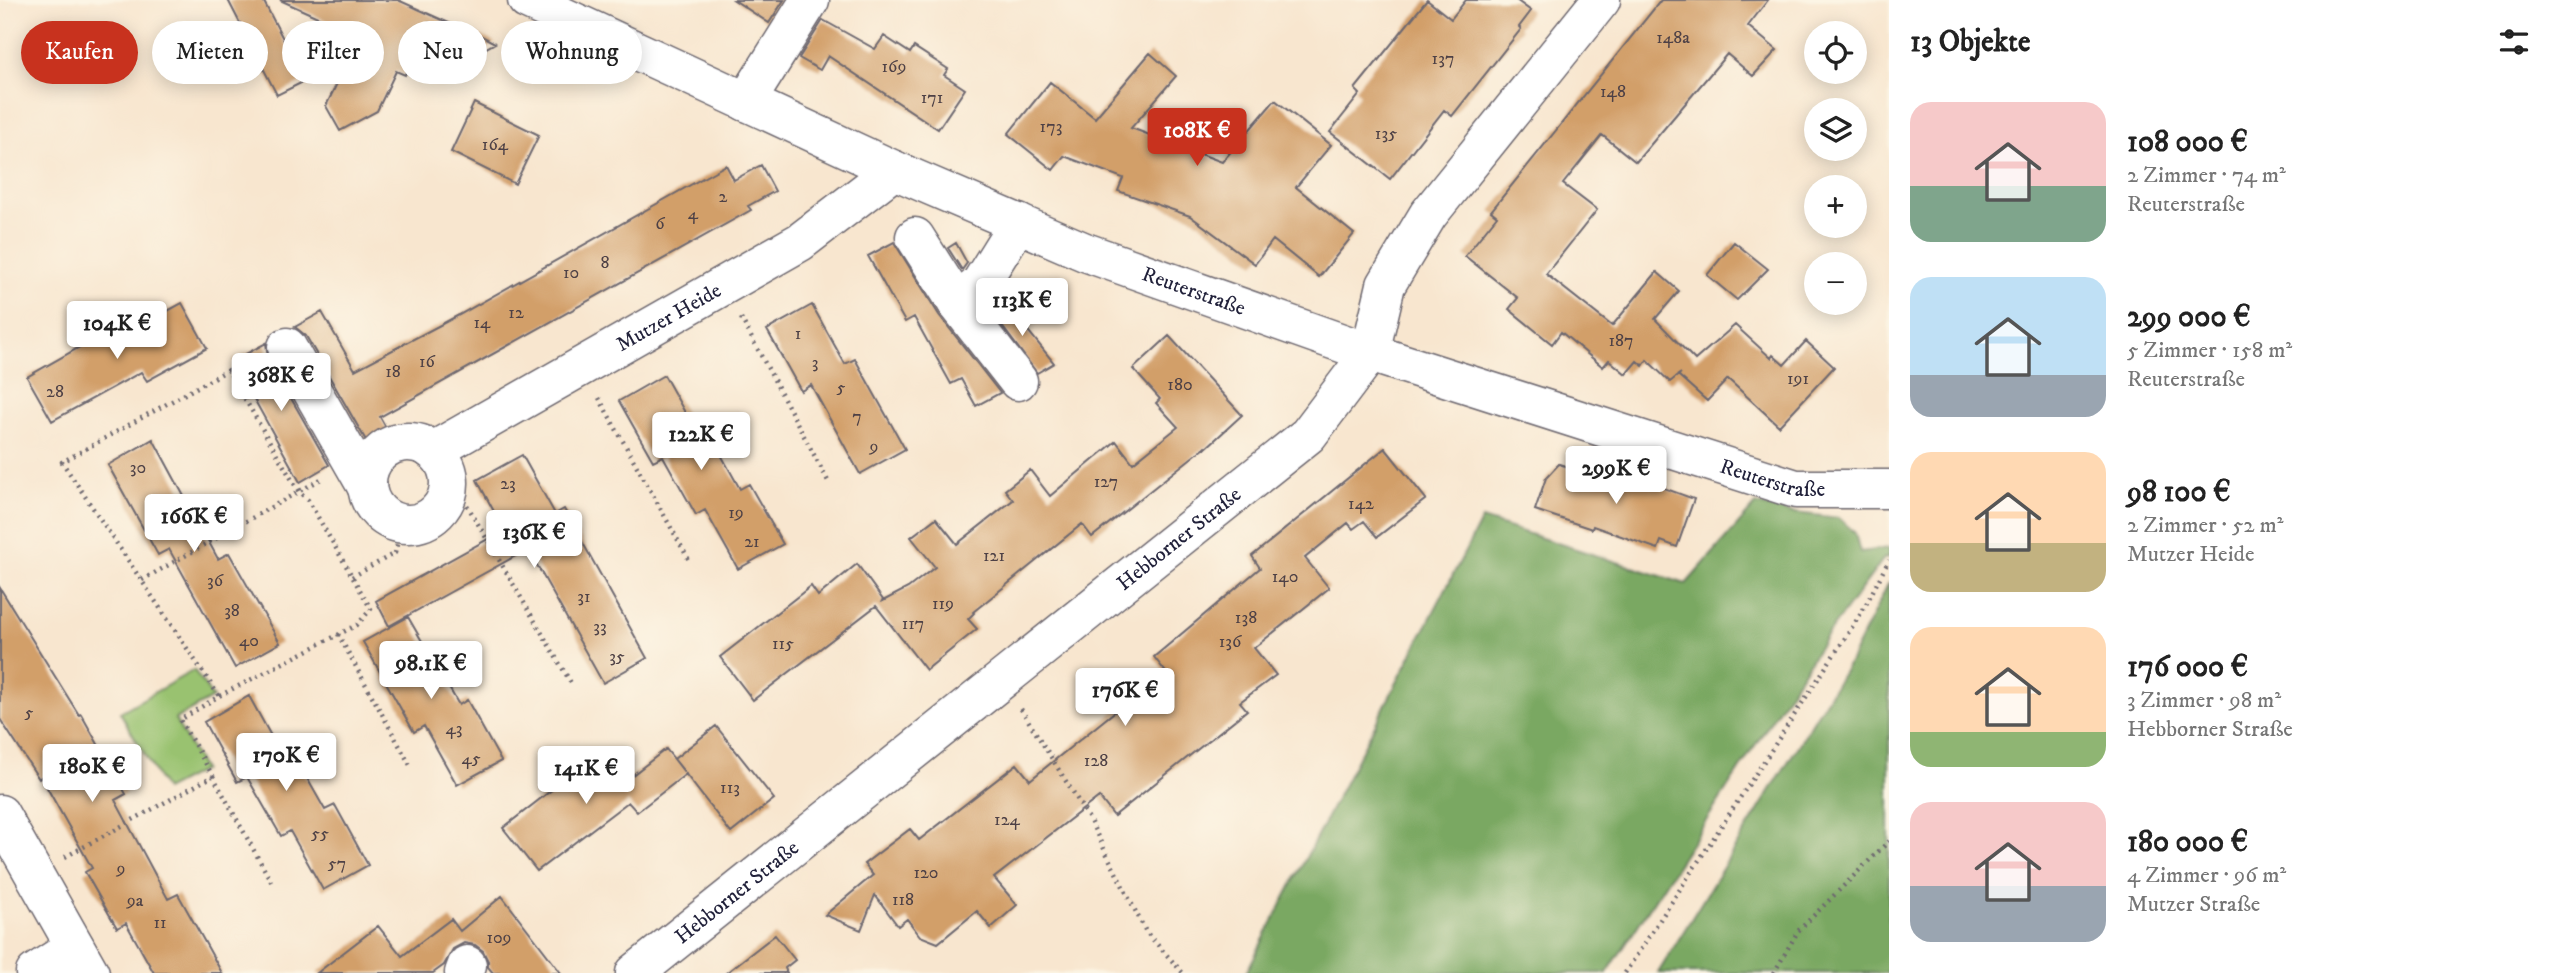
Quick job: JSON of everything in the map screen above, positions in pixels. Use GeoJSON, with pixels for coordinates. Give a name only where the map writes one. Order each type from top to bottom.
{"type":"FeatureCollection","features":[{"type":"Feature","properties":{"kind":"street","name":"Reuterstraße"},"geometry":{"type":"LineString","coordinates":[[527,0],[894,170],[1084,252],[1370,353],[1796,489],[1889,490]]}},
{"type":"Feature","properties":{"kind":"street"},"geometry":{"type":"LineString","coordinates":[[746,102],[810,0]]}},
{"type":"Feature","properties":{"kind":"street","name":"Hebborner Straße"},"geometry":{"type":"LineString","coordinates":[[635,973],[1308,435],[1370,353],[1386,285],[1428,215],[1601,0]]}},
{"type":"Feature","properties":{"kind":"street","name":"Mutzer Heide"},"geometry":{"type":"LineString","coordinates":[[440,461],[581,365],[800,242],[894,170]]}},
{"type":"Feature","properties":{"kind":"street"},"geometry":{"type":"LineString","coordinates":[[957,303],[980,284],[1018,223]]}},
{"type":"Feature","properties":{"kind":"street"},"geometry":{"type":"LineString","coordinates":[[915,237],[957,303],[1018,381]]}},
{"type":"Feature","properties":{"kind":"street"},"geometry":{"type":"LineString","coordinates":[[287,347],[367,487]]}},
{"type":"Feature","properties":{"kind":"street"},"geometry":{"type":"LineString","coordinates":[[408,442],[421,444],[440,461],[447,494],[443,505],[425,520],[402,524],[389,520],[379,512],[370,501],[367,487],[373,461],[382,451],[408,442]]}},
{"type":"Feature","properties":{"kind":"street"},"geometry":{"type":"LineString","coordinates":[[0,814],[83,960],[35,973]]}},
{"type":"Feature","properties":{"kind":"path"},"geometry":{"type":"LineString","coordinates":[[723,286],[828,481]]}},
{"type":"Feature","properties":{"kind":"path"},"geometry":{"type":"LineString","coordinates":[[581,365],[689,560]]}},
{"type":"Feature","properties":{"kind":"path"},"geometry":{"type":"LineString","coordinates":[[219,696],[62,462],[228,370],[299,492],[308,500],[370,609],[356,625],[219,696],[180,720],[273,885]]}},
{"type":"Feature","properties":{"kind":"path"},"geometry":{"type":"LineString","coordinates":[[440,461],[571,683]]}},
{"type":"Feature","properties":{"kind":"path"},"geometry":{"type":"LineString","coordinates":[[142,580],[299,492]]}},
{"type":"Feature","properties":{"kind":"path"},"geometry":{"type":"LineString","coordinates":[[352,577],[395,553],[402,524]]}},
{"type":"Feature","properties":{"kind":"path"},"geometry":{"type":"LineString","coordinates":[[1625,973],[1861,611],[1889,560]]}},
{"type":"Feature","properties":{"kind":"path"},"geometry":{"type":"LineString","coordinates":[[338,634],[410,765]]}},
{"type":"Feature","properties":{"kind":"path"},"geometry":{"type":"LineString","coordinates":[[1002,679],[1087,815],[1146,932],[1183,973]]}},
{"type":"Feature","properties":{"kind":"path"},"geometry":{"type":"LineString","coordinates":[[33,875],[212,776]]}},
{"type":"Feature","properties":{"kind":"path"},"geometry":{"type":"LineString","coordinates":[[1774,973],[1798,931],[1889,841]]}},
{"type":"Feature","properties":{"kind":"green space"},"geometry":{"type":"Polygon","coordinates":[[[1756,504],[1787,512],[1839,518],[1855,533],[1860,552],[1889,548],[1889,558],[1885,557],[1825,638],[1607,973],[1246,973],[1482,519],[1686,584],[1756,504]]]}},
{"type":"Feature","properties":{"kind":"green space"},"geometry":{"type":"Polygon","coordinates":[[[1889,582],[1889,973],[1658,973],[1849,663],[1889,582]]]}},
{"type":"Feature","properties":{"kind":"green space"},"geometry":{"type":"Polygon","coordinates":[[[194,670],[213,698],[175,719],[203,770],[165,790],[120,712],[194,670]]]}},
{"type":"Feature","properties":{"kind":"building"},"geometry":{"type":"Polygon","coordinates":[[[228,0],[263,0],[282,37],[282,84],[299,84],[277,95],[268,78],[268,21],[239,21],[228,0]]]}},
{"type":"Feature","properties":{"kind":"building"},"geometry":{"type":"Polygon","coordinates":[[[280,0],[398,0],[444,21],[398,21],[398,72],[396,71],[377,111],[340,131],[326,106],[337,84],[384,84],[384,21],[327,21],[280,0]]]}},
{"type":"Feature","properties":{"kind":"building"},"geometry":{"type":"Polygon","coordinates":[[[734,0],[784,0],[769,23],[734,0]]]}},
{"type":"Feature","properties":{"kind":"building"},"geometry":{"type":"Polygon","coordinates":[[[1427,0],[1451,19],[1466,0],[1516,0],[1531,11],[1519,27],[1521,29],[1452,116],[1444,110],[1390,179],[1330,132],[1360,94],[1355,89],[1427,0]]]}},
{"type":"Feature","properties":{"kind":"building"},"geometry":{"type":"Polygon","coordinates":[[[1661,0],[1768,0],[1748,26],[1777,50],[1753,76],[1727,54],[1636,162],[1602,135],[1563,184],[1597,210],[1546,274],[1612,326],[1657,272],[1679,291],[1655,319],[1695,360],[1735,325],[1771,358],[1773,355],[1784,365],[1806,341],[1834,367],[1779,426],[1728,379],[1707,401],[1678,375],[1670,382],[1647,360],[1643,366],[1637,361],[1626,374],[1609,360],[1603,367],[1561,332],[1552,344],[1509,309],[1518,298],[1465,256],[1497,216],[1491,211],[1661,0]]]}},
{"type":"Feature","properties":{"kind":"building"},"geometry":{"type":"Polygon","coordinates":[[[823,20],[875,49],[884,36],[910,53],[914,47],[948,69],[944,75],[965,89],[938,129],[828,56],[820,70],[799,58],[823,20]]]}},
{"type":"Feature","properties":{"kind":"building"},"geometry":{"type":"Polygon","coordinates":[[[487,39],[495,43],[487,48],[487,39]]]}},
{"type":"Feature","properties":{"kind":"building"},"geometry":{"type":"Polygon","coordinates":[[[1150,53],[1176,76],[1131,128],[1222,162],[1275,100],[1331,145],[1296,187],[1354,234],[1319,277],[1273,240],[1255,264],[1190,216],[1118,191],[1123,178],[1064,156],[1053,170],[1008,134],[1050,82],[1095,118],[1150,53]]]}},
{"type":"Feature","properties":{"kind":"building"},"geometry":{"type":"Polygon","coordinates":[[[474,103],[539,135],[515,184],[451,152],[474,103]]]}},
{"type":"Feature","properties":{"kind":"building"},"geometry":{"type":"Polygon","coordinates":[[[726,165],[734,180],[761,165],[775,191],[748,206],[751,210],[380,417],[389,433],[368,444],[306,336],[295,327],[322,312],[355,370],[459,315],[726,165]]]}},
{"type":"Feature","properties":{"kind":"building"},"geometry":{"type":"Polygon","coordinates":[[[894,242],[939,315],[1000,393],[976,406],[961,379],[951,384],[914,317],[905,322],[868,256],[894,242]]]}},
{"type":"Feature","properties":{"kind":"building"},"geometry":{"type":"Polygon","coordinates":[[[1734,242],[1768,269],[1737,300],[1707,275],[1734,242]]]}},
{"type":"Feature","properties":{"kind":"building"},"geometry":{"type":"Polygon","coordinates":[[[956,243],[967,263],[962,270],[948,248],[956,243]]]}},
{"type":"Feature","properties":{"kind":"building"},"geometry":{"type":"Polygon","coordinates":[[[1005,302],[1054,363],[1037,373],[987,306],[990,304],[993,309],[1005,302]]]}},
{"type":"Feature","properties":{"kind":"building"},"geometry":{"type":"Polygon","coordinates":[[[182,303],[207,348],[147,381],[141,372],[52,421],[27,377],[117,326],[122,336],[182,303]]]}},
{"type":"Feature","properties":{"kind":"building"},"geometry":{"type":"Polygon","coordinates":[[[812,305],[845,364],[855,359],[905,449],[860,474],[811,385],[801,391],[767,330],[812,305]]]}},
{"type":"Feature","properties":{"kind":"building"},"geometry":{"type":"Polygon","coordinates":[[[1169,336],[1242,415],[1206,448],[1092,537],[1082,524],[973,612],[968,619],[977,629],[926,670],[876,606],[753,700],[720,657],[811,586],[818,596],[857,564],[883,600],[881,602],[908,588],[935,567],[911,537],[936,518],[957,544],[1013,500],[1005,490],[1030,470],[1050,496],[1116,441],[1133,463],[1178,427],[1156,403],[1160,399],[1133,369],[1169,336]]]}},
{"type":"Feature","properties":{"kind":"building"},"geometry":{"type":"Polygon","coordinates":[[[266,343],[268,358],[329,465],[300,482],[233,361],[266,343]]]}},
{"type":"Feature","properties":{"kind":"building"},"geometry":{"type":"Polygon","coordinates":[[[664,375],[697,434],[715,425],[715,444],[740,489],[749,484],[783,544],[738,569],[705,510],[696,515],[663,456],[653,461],[619,401],[664,375]]]}},
{"type":"Feature","properties":{"kind":"building"},"geometry":{"type":"Polygon","coordinates":[[[153,439],[218,559],[229,553],[280,643],[235,668],[169,549],[158,555],[108,465],[153,439]]]}},
{"type":"Feature","properties":{"kind":"building"},"geometry":{"type":"Polygon","coordinates":[[[1385,448],[1426,499],[1377,537],[1364,521],[1353,529],[1348,523],[1305,558],[1329,588],[1254,648],[1276,675],[1240,702],[1247,710],[1114,816],[1099,797],[994,878],[1017,905],[991,928],[977,911],[938,943],[920,936],[907,919],[898,926],[875,895],[861,930],[825,915],[873,875],[864,864],[910,829],[919,840],[1017,764],[1030,780],[1165,671],[1154,657],[1260,568],[1252,556],[1385,448]]]}},
{"type":"Feature","properties":{"kind":"building"},"geometry":{"type":"Polygon","coordinates":[[[522,455],[555,514],[564,509],[647,658],[603,683],[528,549],[389,626],[376,601],[504,530],[477,480],[522,455]]]}},
{"type":"Feature","properties":{"kind":"building"},"geometry":{"type":"Polygon","coordinates":[[[1559,464],[1616,483],[1620,472],[1694,499],[1677,547],[1661,541],[1658,549],[1593,526],[1592,529],[1535,510],[1546,478],[1559,464]]]}},
{"type":"Feature","properties":{"kind":"building"},"geometry":{"type":"Polygon","coordinates":[[[0,588],[79,715],[81,714],[126,794],[115,800],[168,899],[178,894],[222,973],[154,973],[126,923],[117,928],[85,872],[92,868],[41,777],[39,779],[0,719],[0,588]]]}},
{"type":"Feature","properties":{"kind":"building"},"geometry":{"type":"Polygon","coordinates":[[[408,617],[459,705],[467,700],[501,761],[457,785],[424,726],[414,732],[363,642],[408,617]]]}},
{"type":"Feature","properties":{"kind":"building"},"geometry":{"type":"Polygon","coordinates":[[[249,696],[282,756],[291,750],[325,810],[335,805],[368,865],[323,890],[290,831],[281,836],[247,777],[237,782],[204,722],[249,696]]]}},
{"type":"Feature","properties":{"kind":"building"},"geometry":{"type":"Polygon","coordinates":[[[716,726],[774,799],[731,833],[674,759],[716,726]]]}},
{"type":"Feature","properties":{"kind":"building"},"geometry":{"type":"Polygon","coordinates":[[[666,749],[686,774],[637,812],[628,802],[537,871],[503,828],[594,757],[617,787],[666,749]]]}},
{"type":"Feature","properties":{"kind":"building"},"geometry":{"type":"Polygon","coordinates":[[[502,896],[561,973],[493,973],[483,951],[475,945],[464,943],[453,949],[444,965],[433,973],[317,973],[378,926],[402,956],[451,919],[460,931],[502,896]]]}},
{"type":"Feature","properties":{"kind":"building"},"geometry":{"type":"Polygon","coordinates":[[[775,935],[795,960],[785,968],[787,973],[726,973],[775,935]]]}}]}
